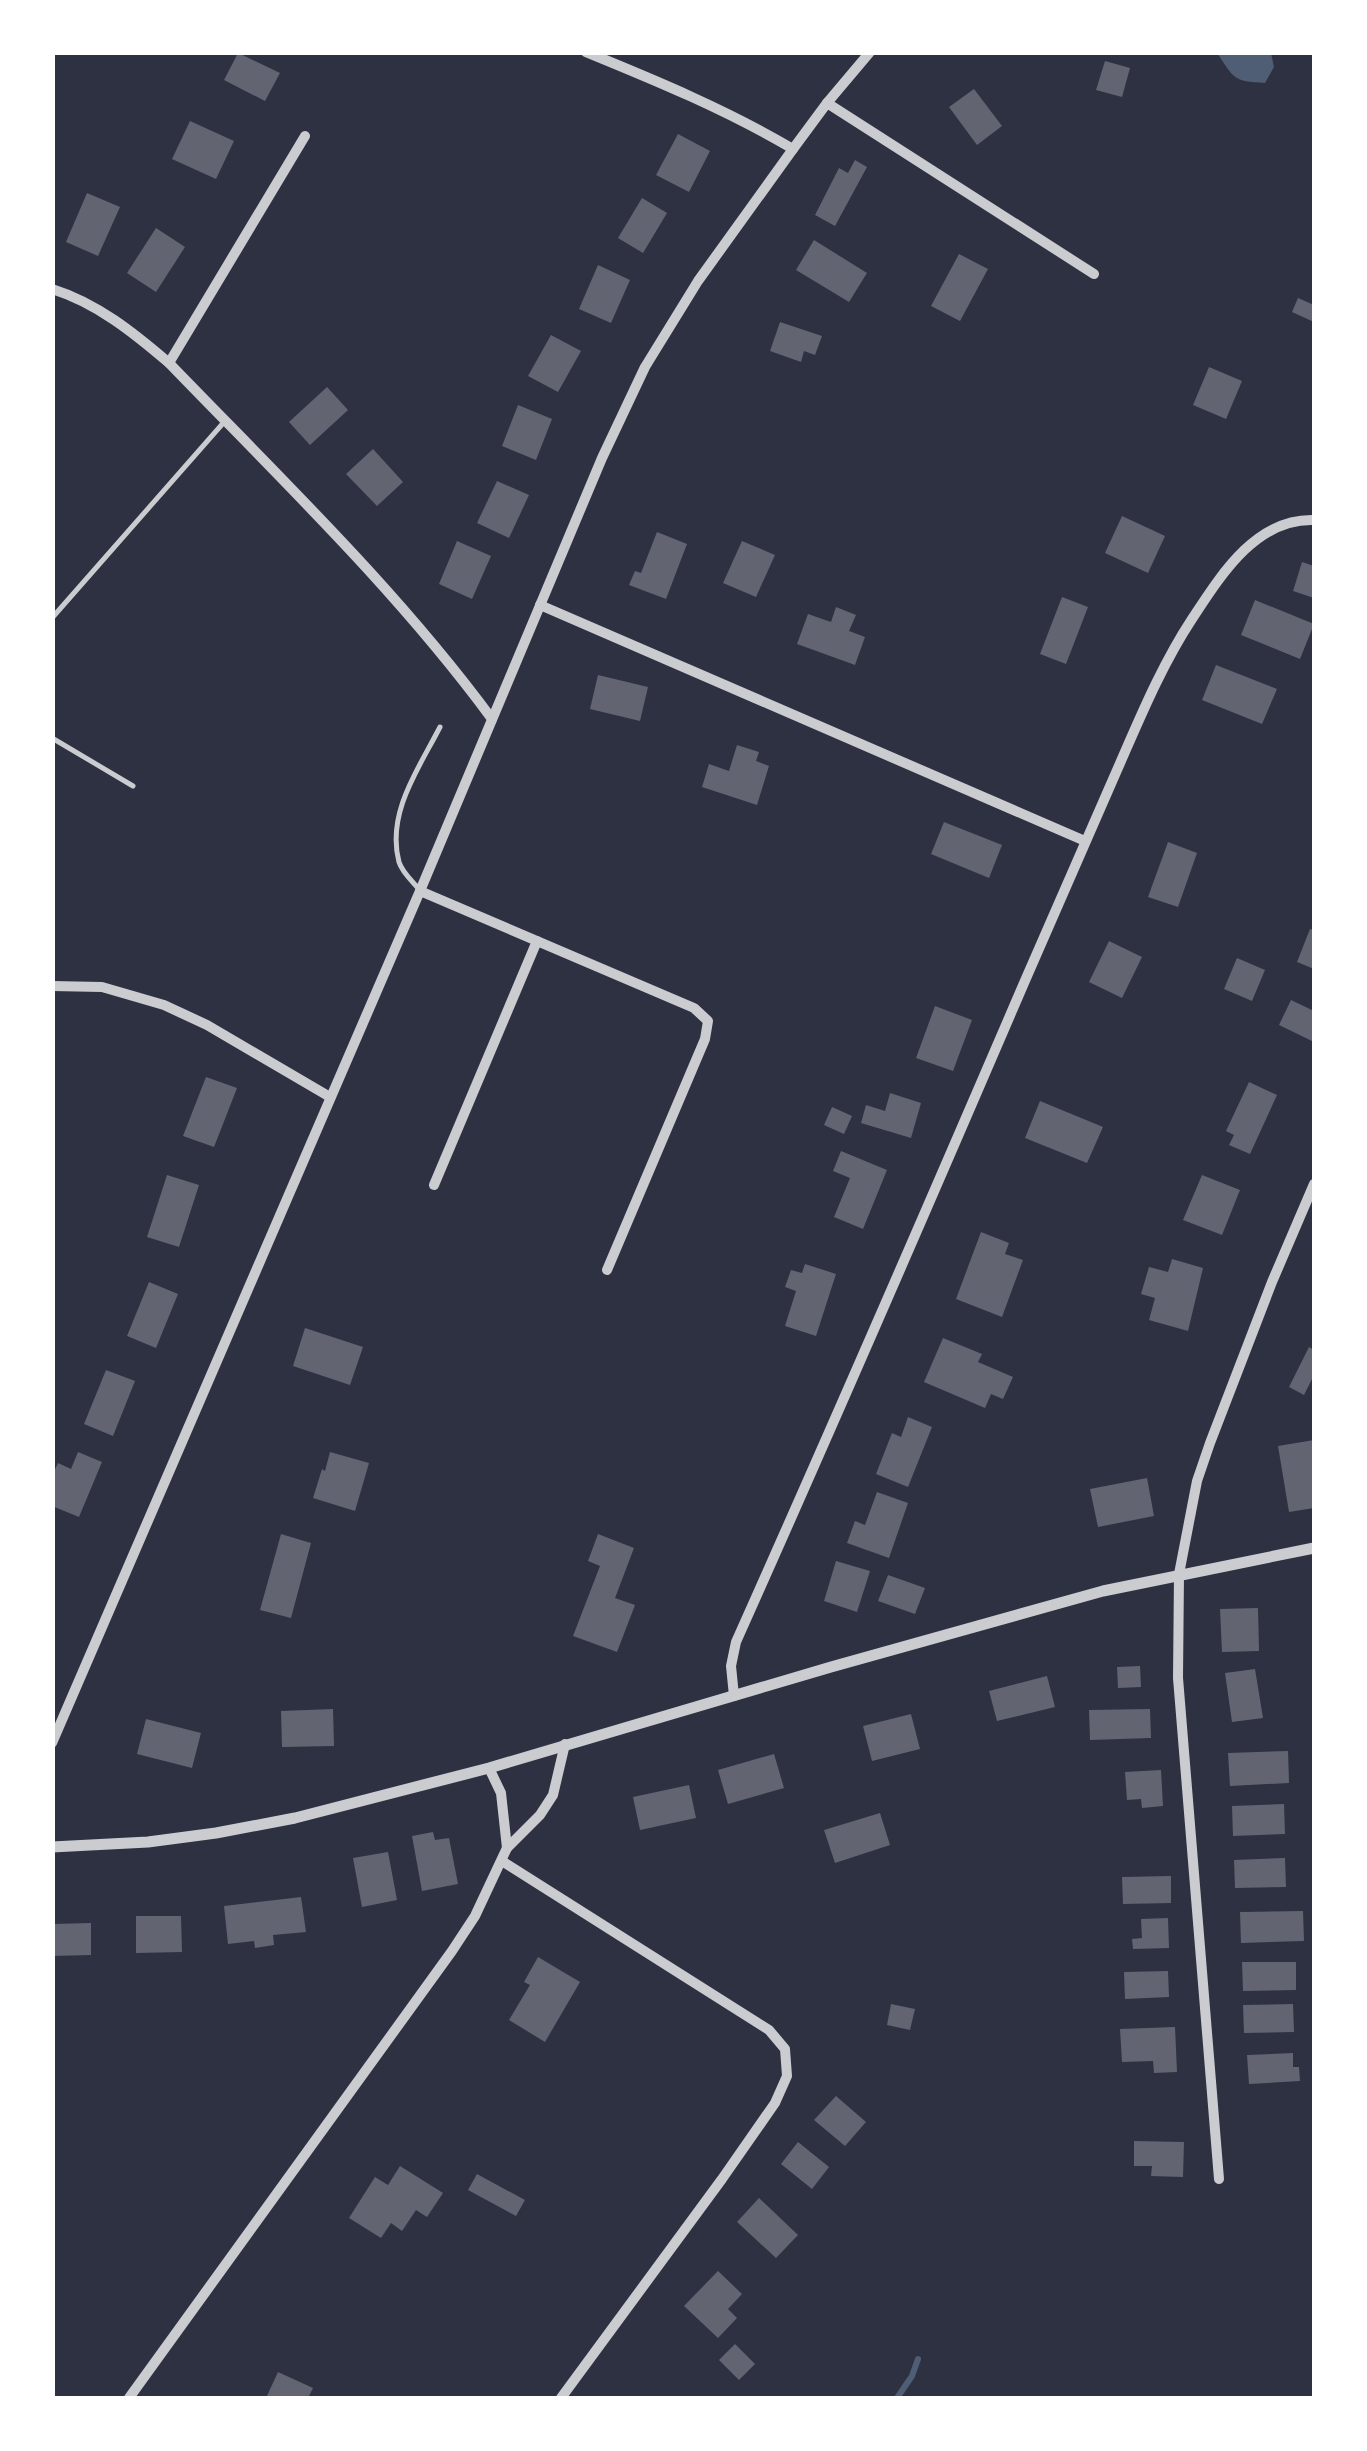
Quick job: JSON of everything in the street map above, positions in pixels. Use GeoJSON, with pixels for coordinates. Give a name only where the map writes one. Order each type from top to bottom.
{"type":"FeatureCollection","features":[{"type":"Feature","properties":{"kind":"street"},"geometry":{"type":"LineString","coordinates":[[586,52],[752,125],[793,148]]}},
{"type":"Feature","properties":{"kind":"street"},"geometry":{"type":"LineString","coordinates":[[52,1743],[602,458],[646,367],[698,280],[793,148],[870,52]]}},
{"type":"Feature","properties":{"kind":"street"},"geometry":{"type":"LineString","coordinates":[[827,103],[1094,274]]}},
{"type":"Feature","properties":{"kind":"street"},"geometry":{"type":"LineString","coordinates":[[169,363],[305,136]]}},
{"type":"Feature","properties":{"kind":"street"},"geometry":{"type":"LineString","coordinates":[[52,289],[92,305],[169,363],[369,571],[456,670],[492,719]]}},
{"type":"Feature","properties":{"kind":"street"},"geometry":{"type":"LineString","coordinates":[[734,1696],[730,1666],[736,1642],[1154,686],[1190,621],[1235,559],[1261,534],[1280,524],[1314,520]]}},
{"type":"Feature","properties":{"kind":"street"},"geometry":{"type":"LineString","coordinates":[[540,605],[1085,842]]}},
{"type":"Feature","properties":{"kind":"street"},"geometry":{"type":"LineString","coordinates":[[420,890],[694,1008],[708,1021],[705,1038],[608,1270]]}},
{"type":"Feature","properties":{"kind":"street"},"geometry":{"type":"LineString","coordinates":[[434,1184],[536,941]]}},
{"type":"Feature","properties":{"kind":"street"},"geometry":{"type":"LineString","coordinates":[[52,986],[102,988],[164,1005],[207,1025],[330,1096]]}},
{"type":"Feature","properties":{"kind":"street"},"geometry":{"type":"LineString","coordinates":[[1219,2180],[1178,1678],[1179,1574],[1197,1481],[1210,1443],[1314,1184]]}},
{"type":"Feature","properties":{"kind":"street"},"geometry":{"type":"LineString","coordinates":[[52,1847],[148,1842],[295,1818],[489,1768],[1103,1591],[1314,1548]]}},
{"type":"Feature","properties":{"kind":"street"},"geometry":{"type":"LineString","coordinates":[[130,2398],[452,1952],[507,1848],[553,1795],[565,1744]]}},
{"type":"Feature","properties":{"kind":"street"},"geometry":{"type":"LineString","coordinates":[[489,1768],[501,1793],[507,1848]]}},
{"type":"Feature","properties":{"kind":"street"},"geometry":{"type":"LineString","coordinates":[[502,1861],[769,2030],[785,2049],[787,2076],[774,2103],[561,2398]]}},
{"type":"Feature","properties":{"kind":"lane"},"geometry":{"type":"LineString","coordinates":[[52,618],[225,421]]}},
{"type":"Feature","properties":{"kind":"lane"},"geometry":{"type":"LineString","coordinates":[[420,890],[400,866],[396,833],[400,804],[440,727]]}},
{"type":"Feature","properties":{"kind":"lane"},"geometry":{"type":"LineString","coordinates":[[52,738],[133,786]]}},
{"type":"Feature","properties":{"kind":"water"},"geometry":{"type":"Polygon","coordinates":[[[1217,53],[1271,53],[1274,67],[1265,83],[1246,81],[1231,73],[1217,53]]]}},
{"type":"Feature","properties":{"kind":"building"},"geometry":{"type":"Polygon","coordinates":[[[238,53],[280,73],[265,101],[224,80],[238,53]]]}},
{"type":"Feature","properties":{"kind":"building"},"geometry":{"type":"Polygon","coordinates":[[[1105,61],[1130,68],[1122,97],[1096,90],[1105,61]]]}},
{"type":"Feature","properties":{"kind":"building"},"geometry":{"type":"Polygon","coordinates":[[[974,89],[1002,126],[977,145],[949,107],[974,89]]]}},
{"type":"Feature","properties":{"kind":"building"},"geometry":{"type":"Polygon","coordinates":[[[190,121],[234,141],[216,179],[172,159],[190,121]]]}},
{"type":"Feature","properties":{"kind":"building"},"geometry":{"type":"Polygon","coordinates":[[[678,134],[710,151],[689,192],[656,175],[678,134]]]}},
{"type":"Feature","properties":{"kind":"building"},"geometry":{"type":"Polygon","coordinates":[[[855,160],[867,167],[835,226],[815,215],[839,168],[848,173],[855,160]]]}},
{"type":"Feature","properties":{"kind":"building"},"geometry":{"type":"Polygon","coordinates":[[[87,193],[120,207],[98,256],[66,242],[87,193]]]}},
{"type":"Feature","properties":{"kind":"building"},"geometry":{"type":"Polygon","coordinates":[[[642,198],[667,213],[643,253],[618,238],[642,198]]]}},
{"type":"Feature","properties":{"kind":"building"},"geometry":{"type":"Polygon","coordinates":[[[156,228],[185,247],[156,292],[127,273],[156,228]]]}},
{"type":"Feature","properties":{"kind":"building"},"geometry":{"type":"Polygon","coordinates":[[[814,240],[867,273],[849,302],[796,270],[814,240]]]}},
{"type":"Feature","properties":{"kind":"building"},"geometry":{"type":"Polygon","coordinates":[[[959,254],[988,269],[960,321],[931,306],[959,254]]]}},
{"type":"Feature","properties":{"kind":"building"},"geometry":{"type":"Polygon","coordinates":[[[598,265],[630,280],[611,323],[579,309],[598,265]]]}},
{"type":"Feature","properties":{"kind":"building"},"geometry":{"type":"Polygon","coordinates":[[[1298,298],[1314,305],[1314,322],[1292,312],[1298,298]]]}},
{"type":"Feature","properties":{"kind":"building"},"geometry":{"type":"Polygon","coordinates":[[[780,322],[822,336],[815,355],[804,351],[801,362],[770,351],[780,322]]]}},
{"type":"Feature","properties":{"kind":"building"},"geometry":{"type":"Polygon","coordinates":[[[551,335],[581,351],[558,392],[528,376],[551,335]]]}},
{"type":"Feature","properties":{"kind":"building"},"geometry":{"type":"Polygon","coordinates":[[[1209,367],[1242,381],[1226,419],[1193,405],[1209,367]]]}},
{"type":"Feature","properties":{"kind":"building"},"geometry":{"type":"Polygon","coordinates":[[[327,387],[348,410],[310,445],[289,422],[327,387]]]}},
{"type":"Feature","properties":{"kind":"building"},"geometry":{"type":"Polygon","coordinates":[[[518,405],[552,419],[536,460],[502,446],[518,405]]]}},
{"type":"Feature","properties":{"kind":"building"},"geometry":{"type":"Polygon","coordinates":[[[373,449],[403,482],[377,506],[346,474],[373,449]]]}},
{"type":"Feature","properties":{"kind":"building"},"geometry":{"type":"Polygon","coordinates":[[[497,481],[529,495],[509,538],[477,523],[497,481]]]}},
{"type":"Feature","properties":{"kind":"building"},"geometry":{"type":"Polygon","coordinates":[[[1122,516],[1165,536],[1148,573],[1105,553],[1122,516]]]}},
{"type":"Feature","properties":{"kind":"building"},"geometry":{"type":"Polygon","coordinates":[[[657,532],[687,544],[666,599],[629,585],[635,571],[641,573],[657,532]]]}},
{"type":"Feature","properties":{"kind":"building"},"geometry":{"type":"Polygon","coordinates":[[[457,541],[491,556],[472,599],[439,584],[457,541]]]}},
{"type":"Feature","properties":{"kind":"building"},"geometry":{"type":"Polygon","coordinates":[[[742,541],[775,555],[756,597],[723,583],[742,541]]]}},
{"type":"Feature","properties":{"kind":"building"},"geometry":{"type":"Polygon","coordinates":[[[1302,562],[1314,566],[1314,598],[1293,591],[1302,562]]]}},
{"type":"Feature","properties":{"kind":"building"},"geometry":{"type":"Polygon","coordinates":[[[1062,597],[1088,607],[1066,664],[1040,654],[1062,597]]]}},
{"type":"Feature","properties":{"kind":"building"},"geometry":{"type":"Polygon","coordinates":[[[1255,600],[1314,624],[1300,659],[1241,635],[1255,600]]]}},
{"type":"Feature","properties":{"kind":"building"},"geometry":{"type":"Polygon","coordinates":[[[836,607],[856,615],[849,631],[865,637],[855,665],[797,644],[808,614],[831,622],[836,607]]]}},
{"type":"Feature","properties":{"kind":"building"},"geometry":{"type":"Polygon","coordinates":[[[1216,665],[1277,689],[1262,724],[1202,700],[1216,665]]]}},
{"type":"Feature","properties":{"kind":"building"},"geometry":{"type":"Polygon","coordinates":[[[598,675],[648,687],[640,721],[590,709],[598,675]]]}},
{"type":"Feature","properties":{"kind":"building"},"geometry":{"type":"Polygon","coordinates":[[[737,745],[759,752],[756,761],[769,766],[757,805],[702,787],[709,764],[729,771],[737,745]]]}},
{"type":"Feature","properties":{"kind":"building"},"geometry":{"type":"Polygon","coordinates":[[[944,822],[1002,845],[989,878],[931,854],[944,822]]]}},
{"type":"Feature","properties":{"kind":"building"},"geometry":{"type":"Polygon","coordinates":[[[1168,842],[1197,853],[1178,907],[1148,897],[1168,842]]]}},
{"type":"Feature","properties":{"kind":"building"},"geometry":{"type":"Polygon","coordinates":[[[1310,929],[1314,930],[1314,969],[1297,962],[1310,929]]]}},
{"type":"Feature","properties":{"kind":"building"},"geometry":{"type":"Polygon","coordinates":[[[1109,941],[1142,957],[1122,998],[1089,982],[1109,941]]]}},
{"type":"Feature","properties":{"kind":"building"},"geometry":{"type":"Polygon","coordinates":[[[1237,958],[1265,970],[1252,1001],[1224,989],[1237,958]]]}},
{"type":"Feature","properties":{"kind":"building"},"geometry":{"type":"Polygon","coordinates":[[[1291,1000],[1314,1011],[1314,1042],[1279,1025],[1291,1000]]]}},
{"type":"Feature","properties":{"kind":"building"},"geometry":{"type":"Polygon","coordinates":[[[935,1006],[972,1020],[953,1071],[916,1058],[935,1006]]]}},
{"type":"Feature","properties":{"kind":"building"},"geometry":{"type":"Polygon","coordinates":[[[206,1077],[237,1088],[214,1147],[183,1136],[206,1077]]]}},
{"type":"Feature","properties":{"kind":"building"},"geometry":{"type":"Polygon","coordinates":[[[1249,1082],[1277,1095],[1250,1154],[1229,1145],[1234,1135],[1226,1131],[1249,1082]]]}},
{"type":"Feature","properties":{"kind":"building"},"geometry":{"type":"Polygon","coordinates":[[[890,1093],[921,1103],[911,1138],[861,1123],[866,1105],[885,1111],[890,1093]]]}},
{"type":"Feature","properties":{"kind":"building"},"geometry":{"type":"Polygon","coordinates":[[[1040,1101],[1103,1127],[1087,1163],[1025,1138],[1040,1101]]]}},
{"type":"Feature","properties":{"kind":"building"},"geometry":{"type":"Polygon","coordinates":[[[832,1107],[852,1116],[844,1134],[824,1125],[832,1107]]]}},
{"type":"Feature","properties":{"kind":"building"},"geometry":{"type":"Polygon","coordinates":[[[841,1151],[887,1170],[863,1229],[834,1217],[850,1178],[833,1171],[841,1151]]]}},
{"type":"Feature","properties":{"kind":"building"},"geometry":{"type":"Polygon","coordinates":[[[167,1175],[199,1185],[179,1247],[147,1237],[167,1175]]]}},
{"type":"Feature","properties":{"kind":"building"},"geometry":{"type":"Polygon","coordinates":[[[1202,1175],[1240,1190],[1222,1235],[1183,1220],[1202,1175]]]}},
{"type":"Feature","properties":{"kind":"building"},"geometry":{"type":"Polygon","coordinates":[[[981,1232],[1009,1243],[1005,1254],[1023,1260],[1002,1317],[956,1299],[981,1232]]]}},
{"type":"Feature","properties":{"kind":"building"},"geometry":{"type":"Polygon","coordinates":[[[1172,1259],[1203,1268],[1188,1331],[1149,1320],[1155,1298],[1141,1294],[1149,1267],[1168,1272],[1172,1259]]]}},
{"type":"Feature","properties":{"kind":"building"},"geometry":{"type":"Polygon","coordinates":[[[805,1264],[836,1274],[816,1336],[785,1326],[796,1291],[785,1287],[791,1270],[802,1273],[805,1264]]]}},
{"type":"Feature","properties":{"kind":"building"},"geometry":{"type":"Polygon","coordinates":[[[149,1282],[178,1294],[156,1348],[127,1336],[149,1282]]]}},
{"type":"Feature","properties":{"kind":"building"},"geometry":{"type":"Polygon","coordinates":[[[305,1328],[363,1347],[350,1385],[293,1366],[305,1328]]]}},
{"type":"Feature","properties":{"kind":"building"},"geometry":{"type":"Polygon","coordinates":[[[943,1338],[982,1354],[978,1362],[1013,1377],[1003,1399],[991,1394],[985,1408],[924,1382],[943,1338]]]}},
{"type":"Feature","properties":{"kind":"building"},"geometry":{"type":"Polygon","coordinates":[[[1309,1347],[1314,1350],[1314,1375],[1304,1395],[1289,1387],[1309,1347]]]}},
{"type":"Feature","properties":{"kind":"building"},"geometry":{"type":"Polygon","coordinates":[[[106,1370],[135,1381],[113,1436],[84,1424],[106,1370]]]}},
{"type":"Feature","properties":{"kind":"building"},"geometry":{"type":"Polygon","coordinates":[[[908,1417],[932,1427],[908,1487],[876,1474],[892,1433],[901,1437],[908,1417]]]}},
{"type":"Feature","properties":{"kind":"building"},"geometry":{"type":"Polygon","coordinates":[[[1314,1440],[1314,1508],[1289,1512],[1278,1446],[1314,1440]]]}},
{"type":"Feature","properties":{"kind":"building"},"geometry":{"type":"Polygon","coordinates":[[[78,1452],[102,1462],[79,1517],[52,1506],[52,1476],[58,1463],[71,1469],[78,1452]]]}},
{"type":"Feature","properties":{"kind":"building"},"geometry":{"type":"Polygon","coordinates":[[[330,1452],[369,1463],[355,1511],[313,1498],[330,1452]]]}},
{"type":"Feature","properties":{"kind":"building"},"geometry":{"type":"Polygon","coordinates":[[[1147,1478],[1154,1516],[1098,1527],[1090,1489],[1147,1478]]]}},
{"type":"Feature","properties":{"kind":"building"},"geometry":{"type":"Polygon","coordinates":[[[877,1492],[908,1503],[889,1558],[847,1543],[855,1521],[865,1525],[877,1492]]]}},
{"type":"Feature","properties":{"kind":"building"},"geometry":{"type":"Polygon","coordinates":[[[281,1534],[311,1543],[291,1618],[260,1610],[281,1534]]]}},
{"type":"Feature","properties":{"kind":"building"},"geometry":{"type":"Polygon","coordinates":[[[598,1534],[634,1548],[615,1598],[635,1605],[617,1652],[573,1636],[600,1566],[588,1561],[598,1534]]]}},
{"type":"Feature","properties":{"kind":"building"},"geometry":{"type":"Polygon","coordinates":[[[836,1561],[870,1571],[857,1612],[824,1601],[836,1561]]]}},
{"type":"Feature","properties":{"kind":"building"},"geometry":{"type":"Polygon","coordinates":[[[888,1575],[925,1588],[915,1614],[878,1601],[888,1575]]]}},
{"type":"Feature","properties":{"kind":"building"},"geometry":{"type":"Polygon","coordinates":[[[1258,1608],[1259,1651],[1222,1652],[1220,1609],[1258,1608]]]}},
{"type":"Feature","properties":{"kind":"building"},"geometry":{"type":"Polygon","coordinates":[[[1140,1666],[1141,1687],[1118,1688],[1117,1667],[1140,1666]]]}},
{"type":"Feature","properties":{"kind":"building"},"geometry":{"type":"Polygon","coordinates":[[[1255,1669],[1263,1718],[1232,1722],[1225,1673],[1255,1669]]]}},
{"type":"Feature","properties":{"kind":"building"},"geometry":{"type":"Polygon","coordinates":[[[1047,1676],[1055,1707],[997,1721],[989,1691],[1047,1676]]]}},
{"type":"Feature","properties":{"kind":"building"},"geometry":{"type":"Polygon","coordinates":[[[333,1709],[334,1746],[282,1747],[281,1711],[333,1709]]]}},
{"type":"Feature","properties":{"kind":"building"},"geometry":{"type":"Polygon","coordinates":[[[1150,1709],[1151,1738],[1090,1740],[1089,1710],[1150,1709]]]}},
{"type":"Feature","properties":{"kind":"building"},"geometry":{"type":"Polygon","coordinates":[[[911,1714],[920,1749],[872,1761],[863,1726],[911,1714]]]}},
{"type":"Feature","properties":{"kind":"building"},"geometry":{"type":"Polygon","coordinates":[[[146,1719],[201,1733],[192,1768],[137,1754],[146,1719]]]}},
{"type":"Feature","properties":{"kind":"building"},"geometry":{"type":"Polygon","coordinates":[[[1288,1751],[1289,1783],[1230,1786],[1228,1753],[1288,1751]]]}},
{"type":"Feature","properties":{"kind":"building"},"geometry":{"type":"Polygon","coordinates":[[[774,1754],[784,1788],[728,1804],[718,1770],[774,1754]]]}},
{"type":"Feature","properties":{"kind":"building"},"geometry":{"type":"Polygon","coordinates":[[[1161,1770],[1163,1806],[1142,1808],[1141,1799],[1127,1800],[1125,1772],[1161,1770]]]}},
{"type":"Feature","properties":{"kind":"building"},"geometry":{"type":"Polygon","coordinates":[[[689,1785],[696,1818],[640,1830],[633,1797],[689,1785]]]}},
{"type":"Feature","properties":{"kind":"building"},"geometry":{"type":"Polygon","coordinates":[[[1284,1804],[1285,1834],[1233,1836],[1232,1806],[1284,1804]]]}},
{"type":"Feature","properties":{"kind":"building"},"geometry":{"type":"Polygon","coordinates":[[[880,1813],[890,1845],[835,1863],[824,1830],[880,1813]]]}},
{"type":"Feature","properties":{"kind":"building"},"geometry":{"type":"Polygon","coordinates":[[[433,1832],[435,1840],[449,1838],[458,1884],[422,1891],[412,1836],[433,1832]]]}},
{"type":"Feature","properties":{"kind":"building"},"geometry":{"type":"Polygon","coordinates":[[[388,1852],[397,1900],[362,1907],[353,1858],[388,1852]]]}},
{"type":"Feature","properties":{"kind":"building"},"geometry":{"type":"Polygon","coordinates":[[[1285,1858],[1286,1887],[1235,1888],[1234,1860],[1285,1858]]]}},
{"type":"Feature","properties":{"kind":"building"},"geometry":{"type":"Polygon","coordinates":[[[1171,1876],[1171,1903],[1123,1904],[1122,1877],[1171,1876]]]}},
{"type":"Feature","properties":{"kind":"building"},"geometry":{"type":"Polygon","coordinates":[[[301,1897],[306,1932],[273,1935],[274,1945],[255,1948],[254,1941],[228,1944],[224,1906],[301,1897]]]}},
{"type":"Feature","properties":{"kind":"building"},"geometry":{"type":"Polygon","coordinates":[[[1303,1911],[1304,1941],[1241,1943],[1240,1912],[1303,1911]]]}},
{"type":"Feature","properties":{"kind":"building"},"geometry":{"type":"Polygon","coordinates":[[[136,1916],[181,1916],[182,1952],[136,1953],[136,1916]]]}},
{"type":"Feature","properties":{"kind":"building"},"geometry":{"type":"Polygon","coordinates":[[[1168,1918],[1169,1948],[1133,1949],[1132,1939],[1142,1938],[1141,1919],[1168,1918]]]}},
{"type":"Feature","properties":{"kind":"building"},"geometry":{"type":"Polygon","coordinates":[[[91,1923],[91,1955],[52,1956],[52,1924],[91,1923]]]}},
{"type":"Feature","properties":{"kind":"building"},"geometry":{"type":"Polygon","coordinates":[[[538,1957],[580,1982],[545,2042],[509,2020],[530,1985],[524,1982],[538,1957]]]}},
{"type":"Feature","properties":{"kind":"building"},"geometry":{"type":"Polygon","coordinates":[[[1242,1962],[1296,1962],[1296,1990],[1243,1991],[1242,1962]]]}},
{"type":"Feature","properties":{"kind":"building"},"geometry":{"type":"Polygon","coordinates":[[[1168,1971],[1169,1997],[1125,1999],[1124,1972],[1168,1971]]]}},
{"type":"Feature","properties":{"kind":"building"},"geometry":{"type":"Polygon","coordinates":[[[891,2004],[915,2009],[910,2030],[887,2025],[891,2004]]]}},
{"type":"Feature","properties":{"kind":"building"},"geometry":{"type":"Polygon","coordinates":[[[1293,2004],[1294,2032],[1244,2033],[1243,2005],[1293,2004]]]}},
{"type":"Feature","properties":{"kind":"building"},"geometry":{"type":"Polygon","coordinates":[[[1175,2027],[1177,2072],[1154,2073],[1153,2061],[1122,2062],[1120,2029],[1175,2027]]]}},
{"type":"Feature","properties":{"kind":"building"},"geometry":{"type":"Polygon","coordinates":[[[1293,2053],[1293,2067],[1299,2067],[1300,2081],[1249,2084],[1247,2055],[1293,2053]]]}},
{"type":"Feature","properties":{"kind":"building"},"geometry":{"type":"Polygon","coordinates":[[[836,2096],[866,2122],[845,2146],[814,2120],[836,2096]]]}},
{"type":"Feature","properties":{"kind":"building"},"geometry":{"type":"Polygon","coordinates":[[[1134,2141],[1184,2142],[1183,2177],[1151,2176],[1152,2166],[1134,2166],[1134,2141]]]}},
{"type":"Feature","properties":{"kind":"building"},"geometry":{"type":"Polygon","coordinates":[[[798,2142],[829,2167],[812,2189],[781,2164],[798,2142]]]}},
{"type":"Feature","properties":{"kind":"building"},"geometry":{"type":"Polygon","coordinates":[[[400,2166],[443,2193],[427,2217],[416,2210],[402,2231],[391,2223],[381,2238],[349,2218],[375,2177],[388,2185],[400,2166]]]}},
{"type":"Feature","properties":{"kind":"building"},"geometry":{"type":"Polygon","coordinates":[[[477,2174],[525,2200],[516,2216],[468,2190],[477,2174]]]}},
{"type":"Feature","properties":{"kind":"building"},"geometry":{"type":"Polygon","coordinates":[[[759,2198],[798,2235],[776,2258],[737,2222],[759,2198]]]}},
{"type":"Feature","properties":{"kind":"building"},"geometry":{"type":"Polygon","coordinates":[[[718,2271],[742,2294],[728,2309],[737,2318],[718,2338],[684,2306],[718,2271]]]}},
{"type":"Feature","properties":{"kind":"building"},"geometry":{"type":"Polygon","coordinates":[[[735,2344],[755,2364],[739,2380],[719,2360],[735,2344]]]}},
{"type":"Feature","properties":{"kind":"building"},"geometry":{"type":"Polygon","coordinates":[[[278,2372],[313,2388],[308,2398],[266,2398],[278,2372]]]}},
{"type":"Feature","properties":{"kind":"waterway"},"geometry":{"type":"LineString","coordinates":[[897,2398],[918,2359]]}}]}
